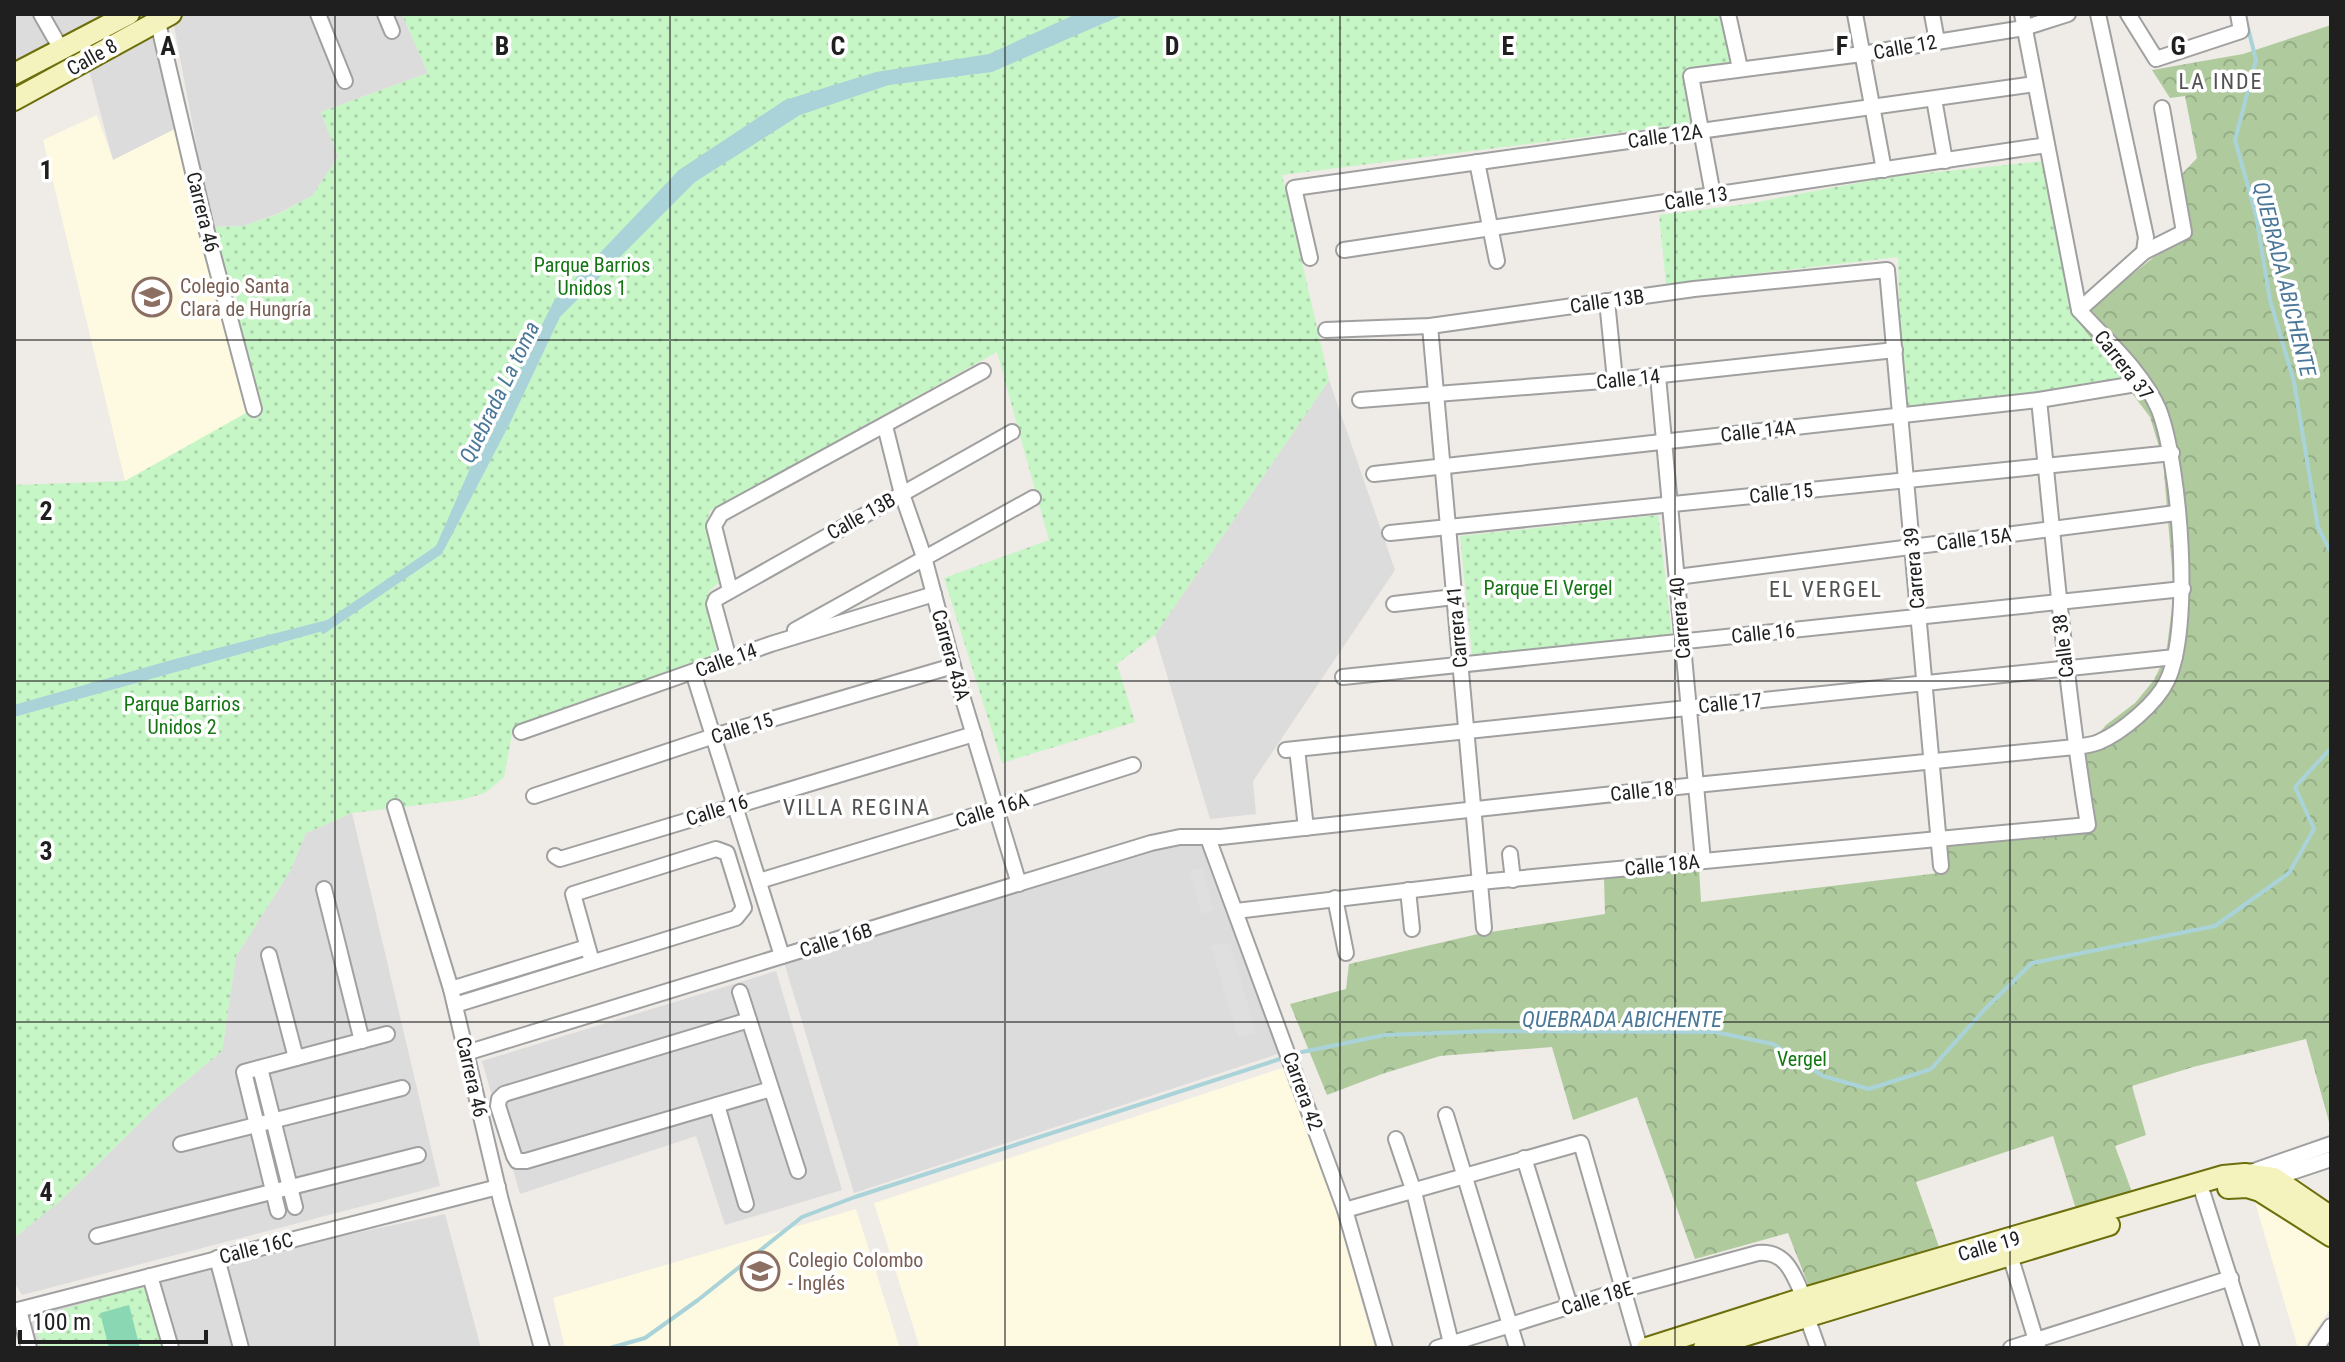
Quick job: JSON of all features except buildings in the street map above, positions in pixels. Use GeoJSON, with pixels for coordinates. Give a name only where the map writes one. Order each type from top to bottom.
{"type":"FeatureCollection","features":[{"type":"Feature","properties":{"kind":"main road","name":"Calle 8"},"geometry":{"type":"LineString","coordinates":[[14,74],[129,14]]}},
{"type":"Feature","properties":{"kind":"main road","name":"Calle 8"},"geometry":{"type":"LineString","coordinates":[[14,100],[161,16]]}},
{"type":"Feature","properties":{"kind":"main road","name":"Calle 19"},"geometry":{"type":"LineString","coordinates":[[1704,1348],[1806,1307],[2193,1184],[2223,1176],[2246,1181]]}},
{"type":"Feature","properties":{"kind":"main road"},"geometry":{"type":"LineString","coordinates":[[2246,1181],[2274,1178],[2331,1217]]}},
{"type":"Feature","properties":{"kind":"main road"},"geometry":{"type":"LineString","coordinates":[[2246,1181],[2331,1236]]}},
{"type":"Feature","properties":{"kind":"main road","name":"Calle 19"},"geometry":{"type":"LineString","coordinates":[[1647,1348],[2010,1255],[2246,1181]]}},
{"type":"Feature","properties":{"kind":"street"},"geometry":{"type":"LineString","coordinates":[[41,14],[61,49]]}},
{"type":"Feature","properties":{"kind":"street"},"geometry":{"type":"LineString","coordinates":[[318,14],[345,81]]}},
{"type":"Feature","properties":{"kind":"street"},"geometry":{"type":"LineString","coordinates":[[385,14],[392,31]]}},
{"type":"Feature","properties":{"kind":"street"},"geometry":{"type":"LineString","coordinates":[[1728,14],[1740,68]]}},
{"type":"Feature","properties":{"kind":"street"},"geometry":{"type":"LineString","coordinates":[[1855,14],[1884,170]]}},
{"type":"Feature","properties":{"kind":"street"},"geometry":{"type":"LineString","coordinates":[[1932,14],[1937,41]]}},
{"type":"Feature","properties":{"kind":"street","name":"Calle 12"},"geometry":{"type":"LineString","coordinates":[[1701,131],[1691,76],[1862,54],[2068,14]]}},
{"type":"Feature","properties":{"kind":"street"},"geometry":{"type":"LineString","coordinates":[[2098,14],[2146,237],[2144,252]]}},
{"type":"Feature","properties":{"kind":"street"},"geometry":{"type":"LineString","coordinates":[[2128,14],[2156,59],[2241,31],[2238,14]]}},
{"type":"Feature","properties":{"kind":"street","name":"Carrera 46"},"geometry":{"type":"LineString","coordinates":[[161,16],[207,232],[254,409]]}},
{"type":"Feature","properties":{"kind":"street"},"geometry":{"type":"LineString","coordinates":[[2023,21],[2079,310]]}},
{"type":"Feature","properties":{"kind":"street","name":"Calle 12A"},"geometry":{"type":"LineString","coordinates":[[1310,258],[1294,188],[2035,84]]}},
{"type":"Feature","properties":{"kind":"street"},"geometry":{"type":"LineString","coordinates":[[1934,99],[1945,161]]}},
{"type":"Feature","properties":{"kind":"street"},"geometry":{"type":"LineString","coordinates":[[2079,310],[2144,252],[2184,232],[2162,108]]}},
{"type":"Feature","properties":{"kind":"street"},"geometry":{"type":"LineString","coordinates":[[1701,131],[1713,195]]}},
{"type":"Feature","properties":{"kind":"street","name":"Calle 13"},"geometry":{"type":"LineString","coordinates":[[1344,250],[2047,145]]}},
{"type":"Feature","properties":{"kind":"street"},"geometry":{"type":"LineString","coordinates":[[1477,162],[1497,261]]}},
{"type":"Feature","properties":{"kind":"street","name":"Calle 13B"},"geometry":{"type":"LineString","coordinates":[[1326,330],[1430,326],[1694,289],[1887,270]]}},
{"type":"Feature","properties":{"kind":"street","name":"Carrera 39"},"geometry":{"type":"LineString","coordinates":[[1887,270],[1941,866]]}},
{"type":"Feature","properties":{"kind":"street"},"geometry":{"type":"LineString","coordinates":[[1607,301],[1615,380]]}},
{"type":"Feature","properties":{"kind":"street","name":"Carrera 37"},"geometry":{"type":"LineString","coordinates":[[2075,747],[2099,742],[2142,713],[2166,683],[2175,657],[2183,589],[2172,453],[2158,408],[2142,383],[2079,310]]}},
{"type":"Feature","properties":{"kind":"street","name":"Carrera 41"},"geometry":{"type":"LineString","coordinates":[[1430,326],[1484,928]]}},
{"type":"Feature","properties":{"kind":"street","name":"Calle 14"},"geometry":{"type":"LineString","coordinates":[[1360,400],[1658,376],[1895,350]]}},
{"type":"Feature","properties":{"kind":"street"},"geometry":{"type":"LineString","coordinates":[[730,590],[714,526],[721,514],[983,371]]}},
{"type":"Feature","properties":{"kind":"street","name":"Carrera 40"},"geometry":{"type":"LineString","coordinates":[[1658,376],[1703,861]]}},
{"type":"Feature","properties":{"kind":"street","name":"Calle 14A"},"geometry":{"type":"LineString","coordinates":[[1374,474],[2039,400],[2142,383]]}},
{"type":"Feature","properties":{"kind":"street","name":"Calle 38"},"geometry":{"type":"LineString","coordinates":[[2039,400],[2058,602],[2075,747],[2088,825]]}},
{"type":"Feature","properties":{"kind":"street","name":"Carrera 43A"},"geometry":{"type":"LineString","coordinates":[[885,426],[902,494],[924,557],[953,666],[1019,884]]}},
{"type":"Feature","properties":{"kind":"street","name":"Calle 13B"},"geometry":{"type":"LineString","coordinates":[[729,659],[714,604],[716,599],[1012,432]]}},
{"type":"Feature","properties":{"kind":"street","name":"Calle 15"},"geometry":{"type":"LineString","coordinates":[[1390,533],[2172,453]]}},
{"type":"Feature","properties":{"kind":"street"},"geometry":{"type":"LineString","coordinates":[[771,644],[1033,498]]}},
{"type":"Feature","properties":{"kind":"street","name":"Calle 15A"},"geometry":{"type":"LineString","coordinates":[[1677,577],[2176,513]]}},
{"type":"Feature","properties":{"kind":"street","name":"Calle 16"},"geometry":{"type":"LineString","coordinates":[[1343,677],[2183,589]]}},
{"type":"Feature","properties":{"kind":"street","name":"Calle 14"},"geometry":{"type":"LineString","coordinates":[[521,732],[771,644],[934,594]]}},
{"type":"Feature","properties":{"kind":"street"},"geometry":{"type":"LineString","coordinates":[[1394,604],[1454,597]]}},
{"type":"Feature","properties":{"kind":"street","name":"Calle 17"},"geometry":{"type":"LineString","coordinates":[[1306,828],[1291,749],[2175,657]]}},
{"type":"Feature","properties":{"kind":"street","name":"Calle 15"},"geometry":{"type":"LineString","coordinates":[[534,796],[714,736],[953,666]]}},
{"type":"Feature","properties":{"kind":"street"},"geometry":{"type":"LineString","coordinates":[[693,672],[782,956]]}},
{"type":"Feature","properties":{"kind":"street","name":"Calle 16"},"geometry":{"type":"LineString","coordinates":[[555,856],[560,859],[974,734]]}},
{"type":"Feature","properties":{"kind":"street","name":"Calle 18"},"geometry":{"type":"LineString","coordinates":[[1208,838],[2075,747]]}},
{"type":"Feature","properties":{"kind":"street","name":"Calle 16A"},"geometry":{"type":"LineString","coordinates":[[759,881],[1133,765]]}},
{"type":"Feature","properties":{"kind":"street","name":"Carrera 46"},"geometry":{"type":"LineString","coordinates":[[395,807],[451,989],[498,1187],[542,1348]]}},
{"type":"Feature","properties":{"kind":"street","name":"Calle 18A"},"geometry":{"type":"LineString","coordinates":[[1236,911],[1480,882],[2088,825]]}},
{"type":"Feature","properties":{"kind":"street","name":"Calle 16B"},"geometry":{"type":"LineString","coordinates":[[466,1053],[1151,843],[1180,837],[1208,838]]}},
{"type":"Feature","properties":{"kind":"street","name":"Carrera 42"},"geometry":{"type":"LineString","coordinates":[[1208,838],[1345,1210],[1385,1348]]}},
{"type":"Feature","properties":{"kind":"street"},"geometry":{"type":"LineString","coordinates":[[455,1005],[739,916],[744,908],[727,853],[716,849],[573,894],[592,962]]}},
{"type":"Feature","properties":{"kind":"street"},"geometry":{"type":"LineString","coordinates":[[1510,854],[1513,880]]}},
{"type":"Feature","properties":{"kind":"street"},"geometry":{"type":"LineString","coordinates":[[324,889],[362,1041]]}},
{"type":"Feature","properties":{"kind":"street"},"geometry":{"type":"LineString","coordinates":[[1408,890],[1412,929]]}},
{"type":"Feature","properties":{"kind":"street"},"geometry":{"type":"LineString","coordinates":[[1335,898],[1346,953]]}},
{"type":"Feature","properties":{"kind":"street"},"geometry":{"type":"LineString","coordinates":[[451,989],[587,947]]}},
{"type":"Feature","properties":{"kind":"street"},"geometry":{"type":"LineString","coordinates":[[269,955],[296,1058]]}},
{"type":"Feature","properties":{"kind":"street"},"geometry":{"type":"LineString","coordinates":[[740,992],[798,1171]]}},
{"type":"Feature","properties":{"kind":"street"},"geometry":{"type":"LineString","coordinates":[[749,1020],[504,1094],[498,1106],[514,1156],[517,1161],[526,1161],[771,1089]]}},
{"type":"Feature","properties":{"kind":"street"},"geometry":{"type":"LineString","coordinates":[[278,1211],[244,1072],[387,1034]]}},
{"type":"Feature","properties":{"kind":"street"},"geometry":{"type":"LineString","coordinates":[[260,1068],[295,1207]]}},
{"type":"Feature","properties":{"kind":"street"},"geometry":{"type":"LineString","coordinates":[[181,1144],[402,1088]]}},
{"type":"Feature","properties":{"kind":"street"},"geometry":{"type":"LineString","coordinates":[[717,1105],[746,1204]]}},
{"type":"Feature","properties":{"kind":"street"},"geometry":{"type":"LineString","coordinates":[[1446,1115],[1517,1348]]}},
{"type":"Feature","properties":{"kind":"street"},"geometry":{"type":"LineString","coordinates":[[1396,1139],[1414,1192],[1444,1346]]}},
{"type":"Feature","properties":{"kind":"street"},"geometry":{"type":"LineString","coordinates":[[1345,1210],[1581,1143],[1640,1348]]}},
{"type":"Feature","properties":{"kind":"street","name":"Calle 19"},"geometry":{"type":"LineString","coordinates":[[2246,1181],[2331,1144]]}},
{"type":"Feature","properties":{"kind":"street"},"geometry":{"type":"LineString","coordinates":[[97,1236],[418,1155]]}},
{"type":"Feature","properties":{"kind":"street"},"geometry":{"type":"LineString","coordinates":[[1524,1158],[1570,1306]]}},
{"type":"Feature","properties":{"kind":"street"},"geometry":{"type":"LineString","coordinates":[[2274,1178],[2331,1159]]}},
{"type":"Feature","properties":{"kind":"street","name":"Calle 16C"},"geometry":{"type":"LineString","coordinates":[[17,1311],[498,1187]]}},
{"type":"Feature","properties":{"kind":"street"},"geometry":{"type":"LineString","coordinates":[[2203,1194],[2252,1348]]}},
{"type":"Feature","properties":{"kind":"street","name":"Calle 18E"},"geometry":{"type":"LineString","coordinates":[[1444,1346],[1625,1289],[1767,1252],[1779,1256],[1790,1265],[1806,1307]]}},
{"type":"Feature","properties":{"kind":"street"},"geometry":{"type":"LineString","coordinates":[[2010,1255],[2037,1344]]}},
{"type":"Feature","properties":{"kind":"street"},"geometry":{"type":"LineString","coordinates":[[217,1258],[241,1348]]}},
{"type":"Feature","properties":{"kind":"street"},"geometry":{"type":"LineString","coordinates":[[150,1276],[171,1348]]}},
{"type":"Feature","properties":{"kind":"street"},"geometry":{"type":"LineString","coordinates":[[2011,1348],[2037,1344],[2231,1278]]}},
{"type":"Feature","properties":{"kind":"street"},"geometry":{"type":"LineString","coordinates":[[1806,1307],[1818,1348]]}},
{"type":"Feature","properties":{"kind":"street"},"geometry":{"type":"LineString","coordinates":[[17,1311],[29,1348]]}},
{"type":"Feature","properties":{"kind":"street"},"geometry":{"type":"LineString","coordinates":[[2316,1348],[2331,1326]]}},
{"type":"Feature","properties":{"kind":"shaded area"},"geometry":{"type":"Polygon","coordinates":[[[14,14],[118,14],[14,71],[14,14]]]}},
{"type":"Feature","properties":{"kind":"shaded area"},"geometry":{"type":"Polygon","coordinates":[[[188,14],[402,14],[428,73],[321,112],[338,157],[312,196],[277,214],[243,226],[212,227],[173,21],[188,14]]]}},
{"type":"Feature","properties":{"kind":"shaded area"},"geometry":{"type":"Polygon","coordinates":[[[151,32],[177,128],[113,160],[88,66],[151,32]]]}},
{"type":"Feature","properties":{"kind":"shaded area","name":"Colegio Santa Clara de Hungría"},"geometry":{"type":"Polygon","coordinates":[[[97,115],[113,160],[177,128],[254,409],[125,481],[43,140],[97,115]]]}},
{"type":"Feature","properties":{"kind":"shaded area"},"geometry":{"type":"Polygon","coordinates":[[[1329,380],[1395,570],[1253,781],[1256,814],[1210,819],[1155,635],[1329,380]]]}},
{"type":"Feature","properties":{"kind":"shaded area"},"geometry":{"type":"Polygon","coordinates":[[[352,813],[440,1186],[22,1295],[14,1282],[14,1238],[60,1201],[163,1100],[222,1051],[236,956],[290,871],[306,833],[352,813]]]}},
{"type":"Feature","properties":{"kind":"shaded area"},"geometry":{"type":"Polygon","coordinates":[[[1171,843],[1204,844],[1281,1053],[854,1193],[783,959],[1171,843]]]}},
{"type":"Feature","properties":{"kind":"shaded area"},"geometry":{"type":"Polygon","coordinates":[[[1202,868],[1214,910],[1202,914],[1189,871],[1202,868]]]}},
{"type":"Feature","properties":{"kind":"shaded area"},"geometry":{"type":"Polygon","coordinates":[[[1230,943],[1256,1033],[1238,1038],[1211,946],[1230,943]]]}},
{"type":"Feature","properties":{"kind":"shaded area"},"geometry":{"type":"Polygon","coordinates":[[[776,971],[842,1190],[725,1225],[696,1136],[520,1194],[482,1061],[776,971]]]}},
{"type":"Feature","properties":{"kind":"shaded area"},"geometry":{"type":"Polygon","coordinates":[[[1288,1066],[1337,1215],[1375,1348],[920,1348],[874,1203],[1288,1066]]]}},
{"type":"Feature","properties":{"kind":"shaded area"},"geometry":{"type":"Polygon","coordinates":[[[2254,1199],[2331,1246],[2331,1308],[2303,1348],[2298,1348],[2254,1199]]]}},
{"type":"Feature","properties":{"kind":"shaded area","name":"Colegio Colombo - Inglés"},"geometry":{"type":"Polygon","coordinates":[[[856,1209],[900,1348],[565,1348],[553,1298],[856,1209]]]}},
{"type":"Feature","properties":{"kind":"shaded area"},"geometry":{"type":"Polygon","coordinates":[[[445,1214],[481,1348],[247,1348],[227,1265],[304,1244],[445,1214]]]}},
{"type":"Feature","properties":{"kind":"shaded area"},"geometry":{"type":"Polygon","coordinates":[[[212,1262],[236,1348],[36,1348],[28,1317],[212,1262]]]}},
{"type":"Feature","properties":{"kind":"green space","name":"Parque Barrios Unidos 1"},"geometry":{"type":"Polygon","coordinates":[[[402,14],[1720,14],[1730,62],[1685,69],[1695,123],[1282,175],[1329,380],[1155,635],[1117,664],[1135,722],[1002,763],[944,578],[1049,540],[997,352],[710,511],[707,519],[719,583],[708,595],[717,653],[520,727],[512,734],[504,777],[485,793],[461,800],[352,813],[306,833],[290,871],[236,956],[222,1051],[163,1100],[60,1201],[14,1238],[14,485],[125,481],[253,409],[212,227],[243,226],[278,214],[312,196],[338,157],[321,112],[428,73],[402,14]]]}},
{"type":"Feature","properties":{"kind":"green space","name":"Vergel"},"geometry":{"type":"Polygon","coordinates":[[[2331,25],[2331,1129],[2306,1039],[2193,1067],[2132,1086],[2146,1135],[2115,1146],[2132,1192],[2076,1209],[2053,1136],[1916,1182],[1939,1247],[1809,1287],[1788,1233],[1695,1259],[1637,1097],[1573,1120],[1552,1047],[1440,1056],[1327,1095],[1290,1004],[1346,989],[1349,964],[1478,934],[1605,914],[1604,878],[1699,868],[1701,902],[1947,872],[1944,842],[2090,827],[2083,753],[2106,725],[2135,703],[2154,680],[2166,655],[2174,592],[2163,460],[2150,417],[2076,319],[2154,257],[2191,236],[2179,177],[2197,158],[2185,96],[2170,98],[2152,70],[2243,54],[2331,25]]]}},
{"type":"Feature","properties":{"kind":"green space"},"geometry":{"type":"Polygon","coordinates":[[[2045,161],[2076,319],[2126,384],[1906,409],[1900,341],[1898,257],[1666,284],[1659,215],[1747,204],[1888,177],[2045,161]]]}},
{"type":"Feature","properties":{"kind":"green space","name":"Parque El Vergel"},"geometry":{"type":"Polygon","coordinates":[[[1658,515],[1672,635],[1472,656],[1460,536],[1658,515]]]}},
{"type":"Feature","properties":{"kind":"green space"},"geometry":{"type":"Polygon","coordinates":[[[145,1285],[163,1348],[41,1348],[34,1318],[145,1285]]]}},
{"type":"Feature","properties":{"kind":"green space"},"geometry":{"type":"Polygon","coordinates":[[[129,1305],[140,1348],[109,1348],[100,1313],[129,1305]]]}},
{"type":"Feature","properties":{"kind":"water"},"geometry":{"type":"Polygon","coordinates":[[[1076,14],[1125,14],[992,72],[889,85],[800,115],[695,182],[560,317],[510,423],[444,550],[323,631],[14,717],[14,705],[327,620],[436,546],[479,448],[554,301],[679,170],[785,100],[876,72],[989,54],[1076,14]]]}},
{"type":"Feature","properties":{"kind":"waterway","name":"QUEBRADA ABICHENTE"},"geometry":{"type":"LineString","coordinates":[[2246,20],[2256,60],[2235,140],[2256,215],[2270,300],[2294,382],[2318,527],[2331,553]]}},
{"type":"Feature","properties":{"kind":"waterway","name":"Quebrada La toma"},"geometry":{"type":"LineString","coordinates":[[323,632],[441,552]]}},
{"type":"Feature","properties":{"kind":"waterway","name":"QUEBRADA ABICHENTE"},"geometry":{"type":"LineString","coordinates":[[1302,1052],[1385,1035],[1491,1031],[1715,1032],[1773,1044],[1823,1076],[1869,1089],[1931,1069],[2032,963],[2215,926],[2289,873],[2314,829],[2295,787],[2331,748]]}},
{"type":"Feature","properties":{"kind":"waterway"},"geometry":{"type":"LineString","coordinates":[[610,1348],[645,1338],[802,1217],[1283,1058]]}},
{"type":"Feature","properties":{"kind":"place","name":"Colegio Santa Clara de Hungría"},"geometry":{"type":"Point","coordinates":[152,297]}},
{"type":"Feature","properties":{"kind":"place","name":"Colegio Colombo - Inglés"},"geometry":{"type":"Point","coordinates":[760,1271]}},
{"type":"Feature","properties":{"kind":"district","name":"LA INDE"},"geometry":{"type":"Point","coordinates":[2221,81]}},
{"type":"Feature","properties":{"kind":"district","name":"EL VERGEL"},"geometry":{"type":"Point","coordinates":[1826,589]}},
{"type":"Feature","properties":{"kind":"district","name":"VILLA REGINA"},"geometry":{"type":"Point","coordinates":[857,807]}},
{"type":"Feature","properties":{"kind":"park label","name":"Parque Barrios Unidos 2"},"geometry":{"type":"Point","coordinates":[182,716]}}]}
